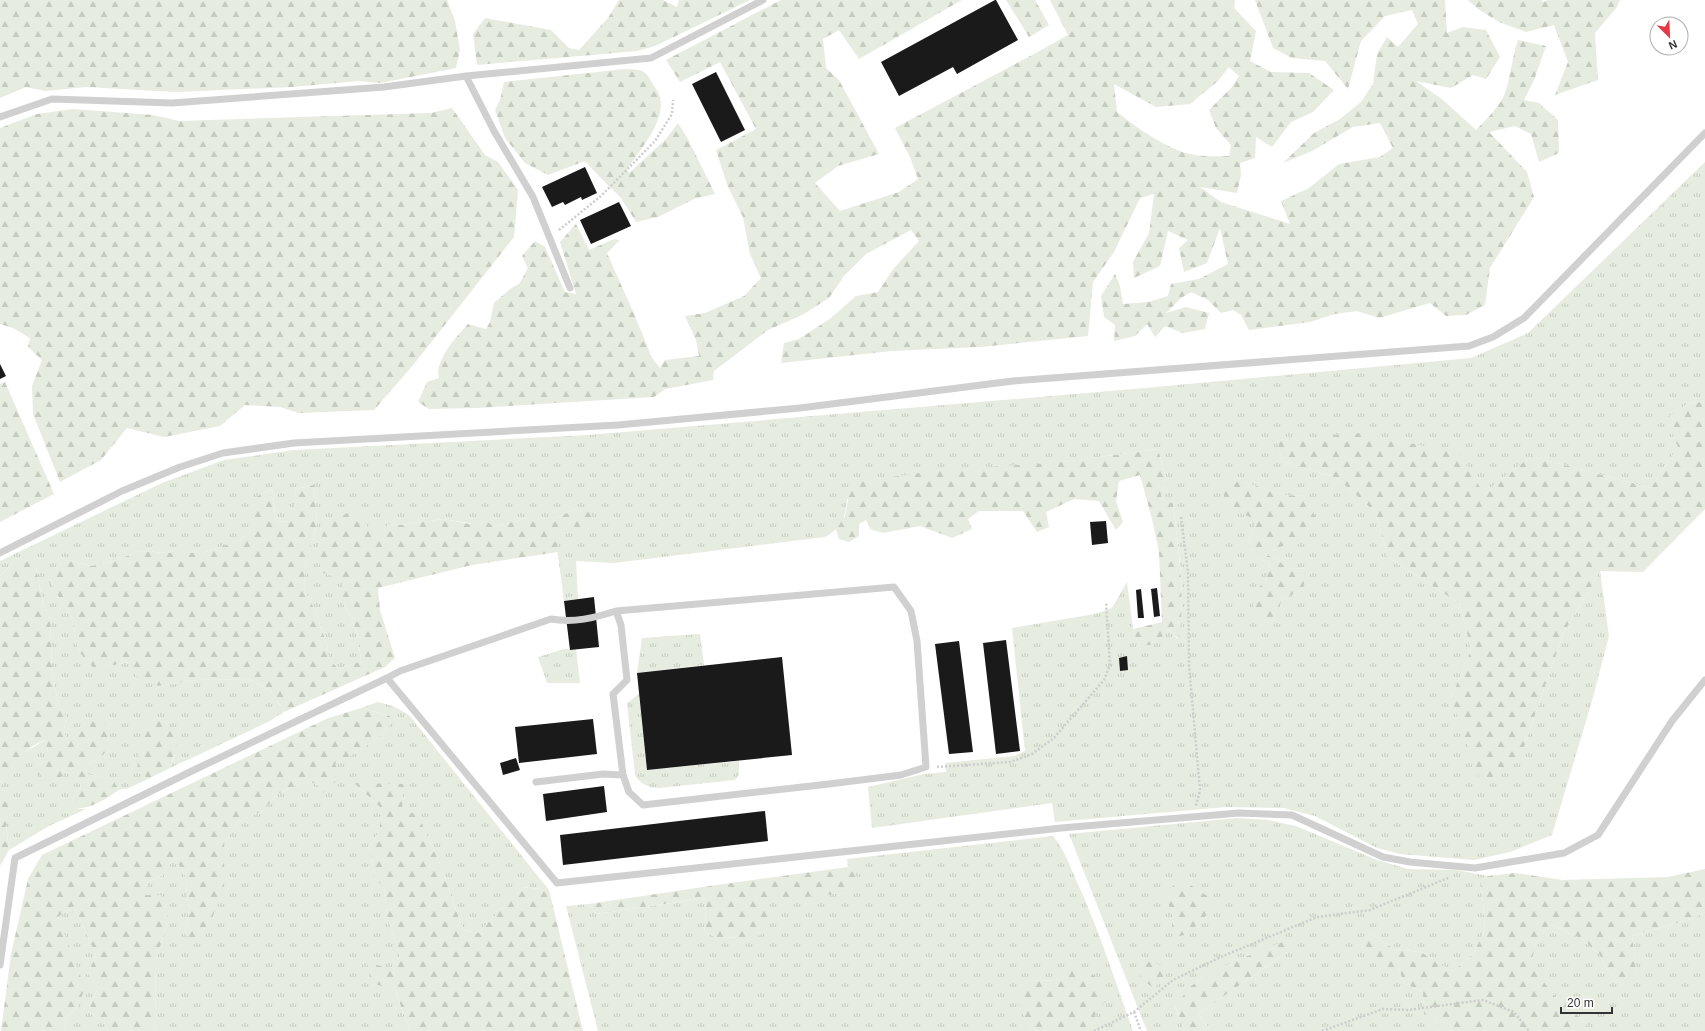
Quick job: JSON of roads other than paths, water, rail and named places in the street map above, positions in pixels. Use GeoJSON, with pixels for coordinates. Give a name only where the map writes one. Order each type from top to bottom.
{"type":"FeatureCollection","features":[{"type":"Feature","properties":{"kind":"lane"},"geometry":{"type":"LineString","coordinates":[[0,117],[52,99],[172,103],[384,87],[466,76],[651,58],[763,0]]}},
{"type":"Feature","properties":{"kind":"lane"},"geometry":{"type":"LineString","coordinates":[[466,76],[494,131],[533,197],[570,288]]}},
{"type":"Feature","properties":{"kind":"lane"},"geometry":{"type":"LineString","coordinates":[[0,553],[122,490],[180,467],[223,453],[294,443],[618,425],[800,408],[1013,381],[1469,346],[1492,337],[1524,318],[1705,133]]}},
{"type":"Feature","properties":{"kind":"lane"},"geometry":{"type":"LineString","coordinates":[[0,965],[15,858],[196,768],[400,671],[551,619],[566,622],[596,617],[616,611],[894,587],[911,611],[917,641],[926,767],[901,775],[857,781],[643,805],[629,792],[623,775],[612,694],[627,680],[622,625],[616,611]]}},
{"type":"Feature","properties":{"kind":"lane"},"geometry":{"type":"LineString","coordinates":[[387,678],[557,883],[1053,829],[1239,813],[1292,816],[1383,857],[1410,862],[1475,868],[1564,853],[1598,835],[1672,721],[1705,680]]}},
{"type":"Feature","properties":{"kind":"lane"},"geometry":{"type":"LineString","coordinates":[[536,782],[603,774],[623,775]]}}]}
